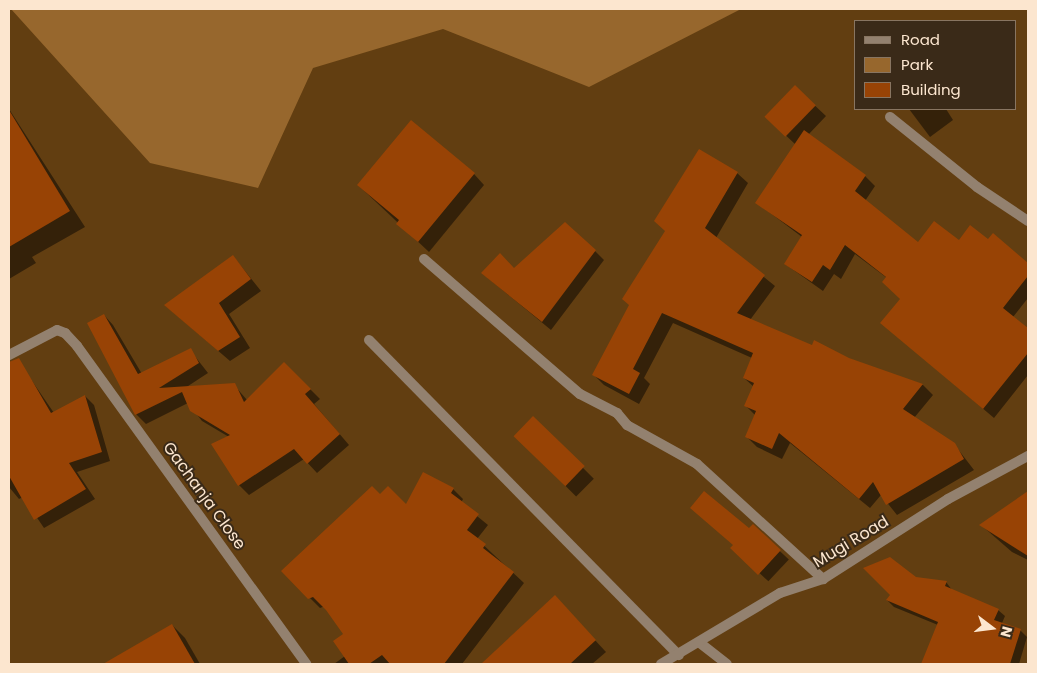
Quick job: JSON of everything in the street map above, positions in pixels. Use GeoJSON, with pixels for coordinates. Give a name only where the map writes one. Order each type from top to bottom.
{"type":"FeatureCollection","features":[{"type":"Feature","properties":{"kind":"street"},"geometry":{"type":"LineString","coordinates":[[890,117],[977,187],[1028,221]]}},
{"type":"Feature","properties":{"kind":"street"},"geometry":{"type":"LineString","coordinates":[[424,259],[580,394],[617,413],[628,425],[697,464],[823,579]]}},
{"type":"Feature","properties":{"kind":"street","name":"Gachanja Close"},"geometry":{"type":"LineString","coordinates":[[9,355],[57,330],[65,333],[77,346],[306,664]]}},
{"type":"Feature","properties":{"kind":"street"},"geometry":{"type":"LineString","coordinates":[[369,340],[679,655]]}},
{"type":"Feature","properties":{"kind":"street","name":"Mugi Road"},"geometry":{"type":"LineString","coordinates":[[661,664],[700,643],[780,593],[823,579],[948,499],[1028,456]]}},
{"type":"Feature","properties":{"kind":"street"},"geometry":{"type":"LineString","coordinates":[[700,643],[727,664]]}},
{"type":"Feature","properties":{"kind":"green space"},"geometry":{"type":"Polygon","coordinates":[[[11,9],[741,9],[589,87],[443,29],[313,68],[258,188],[150,163],[11,9]]]}},
{"type":"Feature","properties":{"kind":"building"},"geometry":{"type":"Polygon","coordinates":[[[795,85],[816,105],[785,137],[764,117],[795,85]]]}},
{"type":"Feature","properties":{"kind":"building"},"geometry":{"type":"Polygon","coordinates":[[[9,110],[70,211],[9,247],[9,110]]]}},
{"type":"Feature","properties":{"kind":"building"},"geometry":{"type":"Polygon","coordinates":[[[411,120],[475,173],[418,242],[396,224],[399,220],[357,185],[411,120]]]}},
{"type":"Feature","properties":{"kind":"building"},"geometry":{"type":"Polygon","coordinates":[[[804,130],[866,175],[855,191],[918,242],[934,221],[959,240],[970,225],[988,239],[993,233],[1028,263],[1028,276],[1003,308],[1028,328],[1028,353],[983,409],[880,323],[900,299],[882,282],[886,277],[845,245],[830,270],[823,265],[812,282],[784,264],[802,235],[755,203],[804,130]]]}},
{"type":"Feature","properties":{"kind":"building"},"geometry":{"type":"Polygon","coordinates":[[[699,149],[738,172],[705,228],[765,275],[737,313],[812,345],[814,340],[849,358],[923,384],[903,409],[955,443],[964,459],[886,505],[873,482],[859,499],[779,433],[772,449],[745,437],[756,411],[744,406],[754,383],[743,378],[753,353],[662,313],[633,369],[640,373],[629,394],[592,375],[629,305],[622,299],[665,231],[654,221],[699,149]]]}},
{"type":"Feature","properties":{"kind":"building"},"geometry":{"type":"Polygon","coordinates":[[[565,222],[596,250],[542,322],[481,273],[500,253],[514,268],[565,222]]]}},
{"type":"Feature","properties":{"kind":"building"},"geometry":{"type":"Polygon","coordinates":[[[233,255],[251,279],[219,303],[240,337],[218,351],[164,305],[233,255]]]}},
{"type":"Feature","properties":{"kind":"building"},"geometry":{"type":"Polygon","coordinates":[[[104,314],[138,374],[191,348],[199,363],[159,388],[235,383],[244,402],[284,362],[311,389],[305,394],[340,434],[307,464],[294,449],[238,486],[211,444],[230,435],[190,411],[182,392],[135,415],[87,323],[104,314]]]}},
{"type":"Feature","properties":{"kind":"building"},"geometry":{"type":"Polygon","coordinates":[[[19,358],[51,413],[85,395],[102,452],[69,463],[86,489],[34,520],[9,476],[9,362],[19,358]]]}},
{"type":"Feature","properties":{"kind":"building"},"geometry":{"type":"Polygon","coordinates":[[[533,416],[585,466],[565,486],[514,436],[533,416]]]}},
{"type":"Feature","properties":{"kind":"building"},"geometry":{"type":"Polygon","coordinates":[[[423,472],[454,488],[451,493],[479,514],[467,530],[486,544],[483,548],[514,572],[444,664],[390,664],[382,655],[369,664],[349,664],[333,641],[343,634],[326,610],[313,597],[308,599],[281,571],[372,486],[380,494],[388,486],[406,504],[423,472]]]}},
{"type":"Feature","properties":{"kind":"building"},"geometry":{"type":"Polygon","coordinates":[[[704,491],[749,528],[753,524],[781,550],[758,575],[730,548],[733,545],[690,508],[704,491]]]}},
{"type":"Feature","properties":{"kind":"building"},"geometry":{"type":"Polygon","coordinates":[[[1028,491],[1028,556],[979,525],[1028,491]]]}},
{"type":"Feature","properties":{"kind":"building"},"geometry":{"type":"Polygon","coordinates":[[[890,557],[916,577],[947,581],[945,586],[999,609],[994,620],[1021,629],[1010,664],[921,664],[938,622],[886,600],[890,595],[863,568],[890,557]]]}},
{"type":"Feature","properties":{"kind":"building"},"geometry":{"type":"Polygon","coordinates":[[[555,595],[596,640],[570,664],[481,664],[555,595]]]}},
{"type":"Feature","properties":{"kind":"building"},"geometry":{"type":"Polygon","coordinates":[[[172,624],[195,664],[103,664],[172,624]]]}}]}
